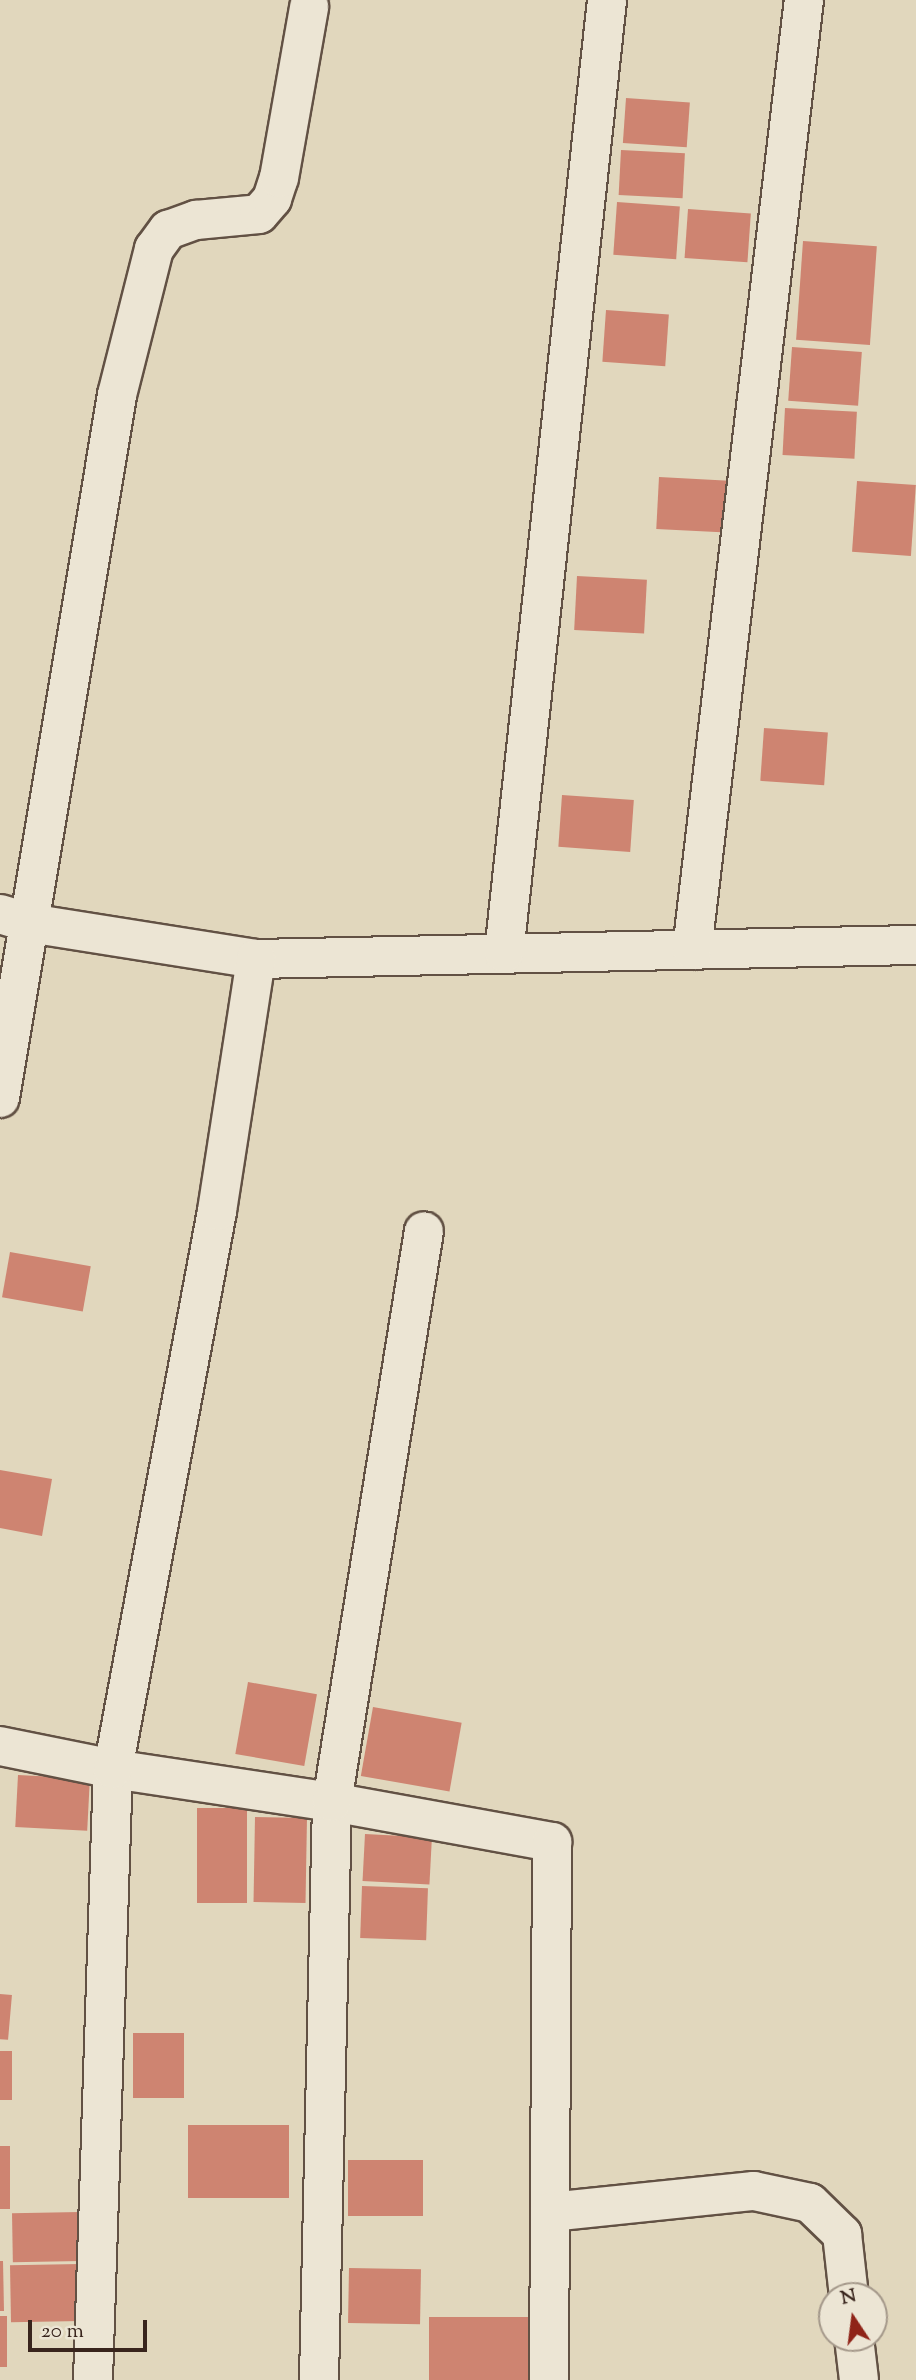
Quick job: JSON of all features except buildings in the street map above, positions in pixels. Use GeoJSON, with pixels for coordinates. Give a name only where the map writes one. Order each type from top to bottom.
{"type":"FeatureCollection","features":[{"type":"Feature","properties":{"kind":"street"},"geometry":{"type":"LineString","coordinates":[[504,953],[607,0]]}},
{"type":"Feature","properties":{"kind":"street"},"geometry":{"type":"LineString","coordinates":[[692,950],[804,0]]}},
{"type":"Feature","properties":{"kind":"street"},"geometry":{"type":"LineString","coordinates":[[0,1098],[15,918],[117,395],[154,249],[168,230],[197,220],[259,214],[272,199],[279,178],[309,7]]}},
{"type":"Feature","properties":{"kind":"street"},"geometry":{"type":"LineString","coordinates":[[15,918],[256,959],[916,945]]}},
{"type":"Feature","properties":{"kind":"street"},"geometry":{"type":"LineString","coordinates":[[93,2380],[113,1769],[217,1211],[256,959]]}},
{"type":"Feature","properties":{"kind":"street"},"geometry":{"type":"LineString","coordinates":[[319,2380],[332,1802],[424,1231]]}},
{"type":"Feature","properties":{"kind":"street"},"geometry":{"type":"LineString","coordinates":[[0,1746],[113,1769],[332,1802],[552,1842],[549,2380]]}},
{"type":"Feature","properties":{"kind":"street"},"geometry":{"type":"LineString","coordinates":[[550,2212],[754,2191],[810,2203],[842,2234],[847,2282]]}},
{"type":"Feature","properties":{"kind":"street"},"geometry":{"type":"LineString","coordinates":[[856,2352],[859,2380]]}}]}
